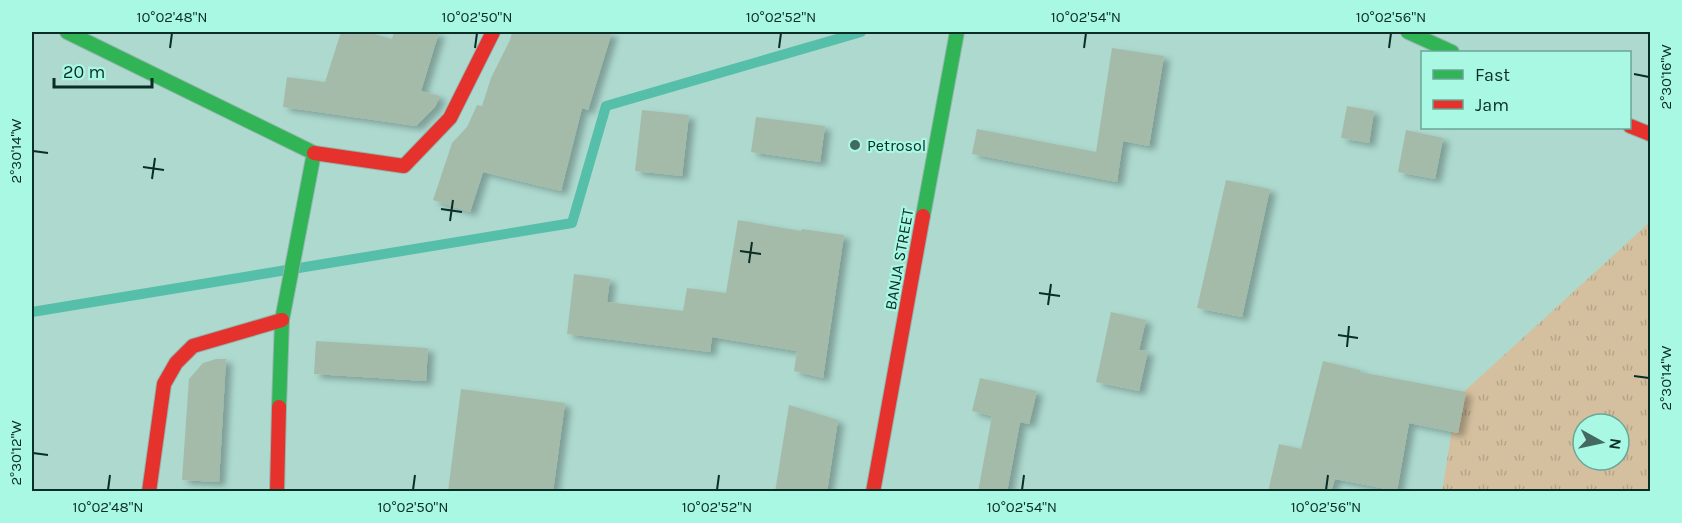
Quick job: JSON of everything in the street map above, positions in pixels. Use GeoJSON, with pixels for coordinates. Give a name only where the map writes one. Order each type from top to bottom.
{"type":"FeatureCollection","features":[{"type":"Feature","properties":{"kind":"street"},"geometry":{"type":"LineString","coordinates":[[67,32],[314,153],[404,166],[450,118],[493,32]]}},
{"type":"Feature","properties":{"kind":"street","name":"BANJA STREET"},"geometry":{"type":"LineString","coordinates":[[873,492],[957,32]]}},
{"type":"Feature","properties":{"kind":"street"},"geometry":{"type":"LineString","coordinates":[[1408,32],[1450,51]]}},
{"type":"Feature","properties":{"kind":"street"},"geometry":{"type":"LineString","coordinates":[[1631,127],[1650,134]]}},
{"type":"Feature","properties":{"kind":"street"},"geometry":{"type":"LineString","coordinates":[[277,492],[282,320],[314,153]]}},
{"type":"Feature","properties":{"kind":"street"},"geometry":{"type":"LineString","coordinates":[[149,492],[164,384],[176,363],[193,345],[282,320]]}},
{"type":"Feature","properties":{"kind":"green space"},"geometry":{"type":"Polygon","coordinates":[[[1650,222],[1650,491],[1442,492],[1457,398],[1650,222]]]}},
{"type":"Feature","properties":{"kind":"building"},"geometry":{"type":"Polygon","coordinates":[[[341,32],[367,32],[392,39],[394,32],[439,32],[421,91],[440,96],[435,107],[416,126],[283,107],[287,77],[325,82],[341,32]]]}},
{"type":"Feature","properties":{"kind":"building"},"geometry":{"type":"Polygon","coordinates":[[[512,32],[612,32],[588,110],[582,108],[561,191],[483,172],[470,212],[433,200],[452,143],[467,127],[477,105],[482,106],[491,78],[512,32]]]}},
{"type":"Feature","properties":{"kind":"building"},"geometry":{"type":"Polygon","coordinates":[[[1112,48],[1164,56],[1149,146],[1123,141],[1117,182],[972,154],[977,129],[1096,152],[1112,48]]]}},
{"type":"Feature","properties":{"kind":"building"},"geometry":{"type":"Polygon","coordinates":[[[1347,106],[1374,111],[1369,143],[1341,138],[1347,106]]]}},
{"type":"Feature","properties":{"kind":"building"},"geometry":{"type":"Polygon","coordinates":[[[642,110],[689,115],[682,176],[635,171],[642,110]]]}},
{"type":"Feature","properties":{"kind":"building"},"geometry":{"type":"Polygon","coordinates":[[[756,117],[825,126],[820,162],[751,152],[756,117]]]}},
{"type":"Feature","properties":{"kind":"building"},"geometry":{"type":"Polygon","coordinates":[[[1406,130],[1443,138],[1435,179],[1398,172],[1406,130]]]}},
{"type":"Feature","properties":{"kind":"building"},"geometry":{"type":"Polygon","coordinates":[[[1226,180],[1270,189],[1242,317],[1197,308],[1226,180]]]}},
{"type":"Feature","properties":{"kind":"building"},"geometry":{"type":"Polygon","coordinates":[[[738,220],[801,231],[802,229],[844,235],[823,378],[794,371],[797,351],[712,337],[710,352],[567,334],[574,274],[610,279],[607,302],[683,311],[687,288],[726,293],[738,220]]]}},
{"type":"Feature","properties":{"kind":"building"},"geometry":{"type":"Polygon","coordinates":[[[1111,312],[1146,320],[1139,350],[1148,351],[1139,391],[1096,382],[1111,312]]]}},
{"type":"Feature","properties":{"kind":"building"},"geometry":{"type":"Polygon","coordinates":[[[316,341],[428,348],[426,381],[314,374],[316,341]]]}},
{"type":"Feature","properties":{"kind":"building"},"geometry":{"type":"Polygon","coordinates":[[[226,359],[219,482],[182,480],[189,379],[203,363],[226,359]]]}},
{"type":"Feature","properties":{"kind":"building"},"geometry":{"type":"Polygon","coordinates":[[[1323,361],[1360,370],[1360,372],[1466,392],[1458,433],[1409,423],[1397,491],[1335,479],[1331,492],[1268,492],[1279,444],[1301,449],[1323,361]]]}},
{"type":"Feature","properties":{"kind":"building"},"geometry":{"type":"Polygon","coordinates":[[[980,378],[1037,391],[1029,424],[1020,422],[1007,492],[978,492],[992,416],[972,411],[980,378]]]}},
{"type":"Feature","properties":{"kind":"building"},"geometry":{"type":"Polygon","coordinates":[[[461,389],[565,403],[553,492],[448,492],[461,389]]]}},
{"type":"Feature","properties":{"kind":"building"},"geometry":{"type":"Polygon","coordinates":[[[789,405],[838,420],[827,492],[775,492],[789,405]]]}},
{"type":"Feature","properties":{"kind":"waterway"},"geometry":{"type":"LineString","coordinates":[[32,312],[572,223],[606,106],[861,32]]}},
{"type":"Feature","properties":{"kind":"traffic: fast"},"geometry":{"type":"LineString","coordinates":[[67,32],[314,153],[282,320],[279,407]]}},
{"type":"Feature","properties":{"kind":"traffic: fast"},"geometry":{"type":"LineString","coordinates":[[923,216],[957,32]]}},
{"type":"Feature","properties":{"kind":"traffic: fast"},"geometry":{"type":"LineString","coordinates":[[1408,32],[1450,51]]}},
{"type":"Feature","properties":{"kind":"traffic: jam"},"geometry":{"type":"LineString","coordinates":[[314,153],[404,166],[450,118],[493,32]]}},
{"type":"Feature","properties":{"kind":"traffic: jam"},"geometry":{"type":"LineString","coordinates":[[1631,126],[1650,134]]}},
{"type":"Feature","properties":{"kind":"traffic: jam"},"geometry":{"type":"LineString","coordinates":[[873,492],[923,216]]}},
{"type":"Feature","properties":{"kind":"traffic: jam"},"geometry":{"type":"LineString","coordinates":[[149,492],[164,384],[176,363],[193,346],[282,320]]}},
{"type":"Feature","properties":{"kind":"traffic: jam"},"geometry":{"type":"LineString","coordinates":[[277,492],[279,407]]}},
{"type":"Feature","properties":{"kind":"place","name":"Petrosol"},"geometry":{"type":"Point","coordinates":[855,145]}}]}
